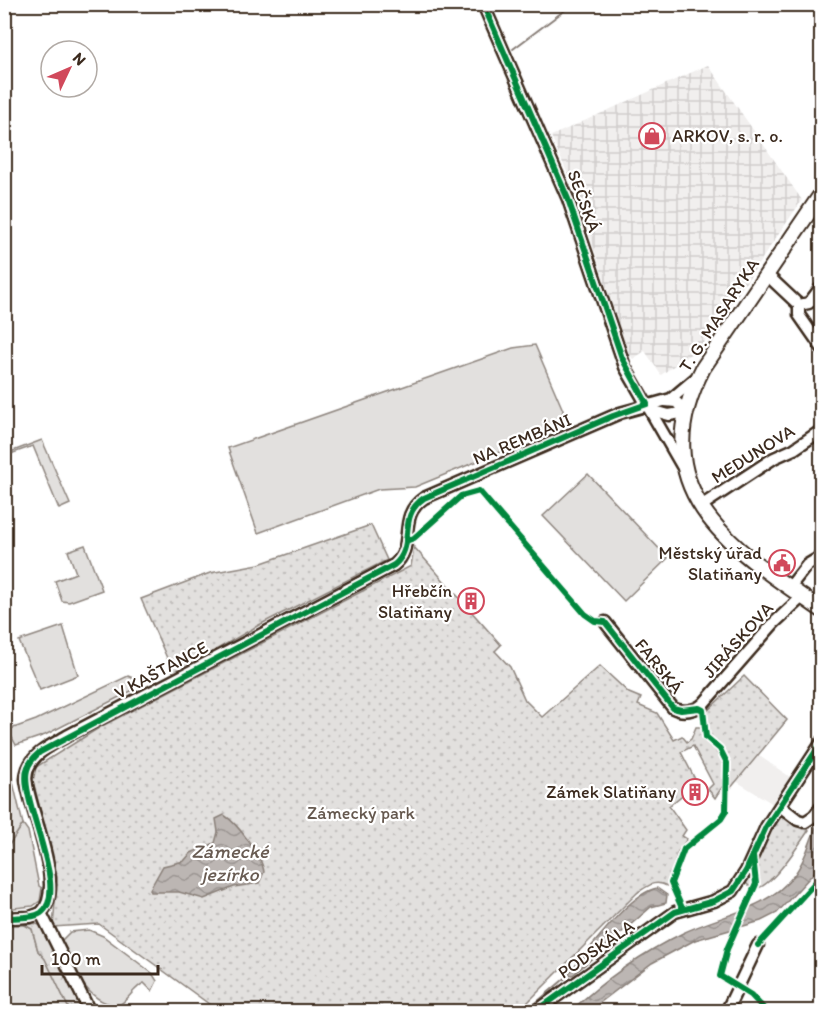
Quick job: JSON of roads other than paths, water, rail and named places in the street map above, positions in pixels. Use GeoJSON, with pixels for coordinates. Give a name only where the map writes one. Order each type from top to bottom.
{"type":"FeatureCollection","features":[{"type":"Feature","properties":{"kind":"main road","name":"T. G. MASARYKA"},"geometry":{"type":"LineString","coordinates":[[822,193],[703,368],[687,412],[683,451],[698,500],[733,546],[822,610]]}},
{"type":"Feature","properties":{"kind":"street","name":"SEČSKÁ"},"geometry":{"type":"LineString","coordinates":[[483,4],[568,199],[622,358],[674,449],[698,500]]}},
{"type":"Feature","properties":{"kind":"street"},"geometry":{"type":"LineString","coordinates":[[766,274],[799,305],[799,315],[822,348]]}},
{"type":"Feature","properties":{"kind":"street"},"geometry":{"type":"LineString","coordinates":[[799,305],[810,302],[822,286]]}},
{"type":"Feature","properties":{"kind":"street"},"geometry":{"type":"LineString","coordinates":[[649,407],[665,401],[691,385],[703,368]]}},
{"type":"Feature","properties":{"kind":"street"},"geometry":{"type":"LineString","coordinates":[[665,401],[676,402],[687,412]]}},
{"type":"Feature","properties":{"kind":"street"},"geometry":{"type":"LineString","coordinates":[[649,407],[666,415],[687,412]]}},
{"type":"Feature","properties":{"kind":"street","name":"NA REMBÁNI"},"geometry":{"type":"LineString","coordinates":[[413,508],[429,495],[613,416],[649,407]]}},
{"type":"Feature","properties":{"kind":"street","name":"MEDUNOVA"},"geometry":{"type":"LineString","coordinates":[[698,500],[794,449],[822,430]]}},
{"type":"Feature","properties":{"kind":"street","name":"V KAŠTANCE"},"geometry":{"type":"LineString","coordinates":[[41,913],[47,904],[50,888],[47,864],[26,785],[27,768],[33,759],[67,736],[394,565],[405,549],[408,519],[413,508]]}},
{"type":"Feature","properties":{"kind":"street"},"geometry":{"type":"LineString","coordinates":[[789,588],[807,565],[822,556]]}},
{"type":"Feature","properties":{"kind":"street","name":"JIRÁSKOVA"},"geometry":{"type":"LineString","coordinates":[[699,708],[774,623],[802,597]]}},
{"type":"Feature","properties":{"kind":"street","name":"FARSKÁ"},"geometry":{"type":"LineString","coordinates":[[605,622],[673,708],[681,710],[699,708]]}},
{"type":"Feature","properties":{"kind":"street","name":"PODSKÁLA"},"geometry":{"type":"LineString","coordinates":[[536,1011],[675,912],[714,901],[733,891],[746,871],[761,834],[822,742]]}},
{"type":"Feature","properties":{"kind":"street"},"geometry":{"type":"LineString","coordinates":[[780,806],[798,820],[805,822],[812,818],[822,806]]}},
{"type":"Feature","properties":{"kind":"street"},"geometry":{"type":"LineString","coordinates":[[4,918],[41,913],[90,1011]]}},
{"type":"Feature","properties":{"kind":"street"},"geometry":{"type":"LineString","coordinates":[[726,1011],[758,945]]}},
{"type":"Feature","properties":{"kind":"water","name":"Zámecké jezírko"},"geometry":{"type":"Polygon","coordinates":[[[224,815],[242,832],[259,857],[264,872],[259,883],[234,887],[204,899],[179,892],[151,892],[150,889],[163,866],[184,861],[191,853],[215,843],[218,832],[216,819],[224,815]]]}},
{"type":"Feature","properties":{"kind":"water"},"geometry":{"type":"Polygon","coordinates":[[[821,816],[821,865],[777,913],[761,921],[695,940],[652,963],[589,1011],[571,1011],[610,978],[653,949],[683,933],[757,904],[784,886],[799,867],[821,816]]]}},
{"type":"Feature","properties":{"kind":"water"},"geometry":{"type":"Polygon","coordinates":[[[657,888],[667,895],[666,903],[651,907],[573,975],[568,974],[621,912],[645,892],[657,888]]]}},
{"type":"Feature","properties":{"kind":"waterway"},"geometry":{"type":"LineString","coordinates":[[513,49],[573,4]]}},
{"type":"Feature","properties":{"kind":"waterway"},"geometry":{"type":"LineString","coordinates":[[525,1012],[569,975]]}},
{"type":"Feature","properties":{"kind":"place","name":"ARKOV, s. r. o."},"geometry":{"type":"Point","coordinates":[652,136]}},
{"type":"Feature","properties":{"kind":"place","name":"Městský úřad Slatiňany"},"geometry":{"type":"Point","coordinates":[782,563]}},
{"type":"Feature","properties":{"kind":"place","name":"Hřebčín Slatiňany"},"geometry":{"type":"Point","coordinates":[471,601]}},
{"type":"Feature","properties":{"kind":"place","name":"Zámek Slatiňany"},"geometry":{"type":"Point","coordinates":[695,792]}},
{"type":"Feature","properties":{"kind":"park label","name":"Zámecký park"},"geometry":{"type":"Point","coordinates":[361,813]}}]}
